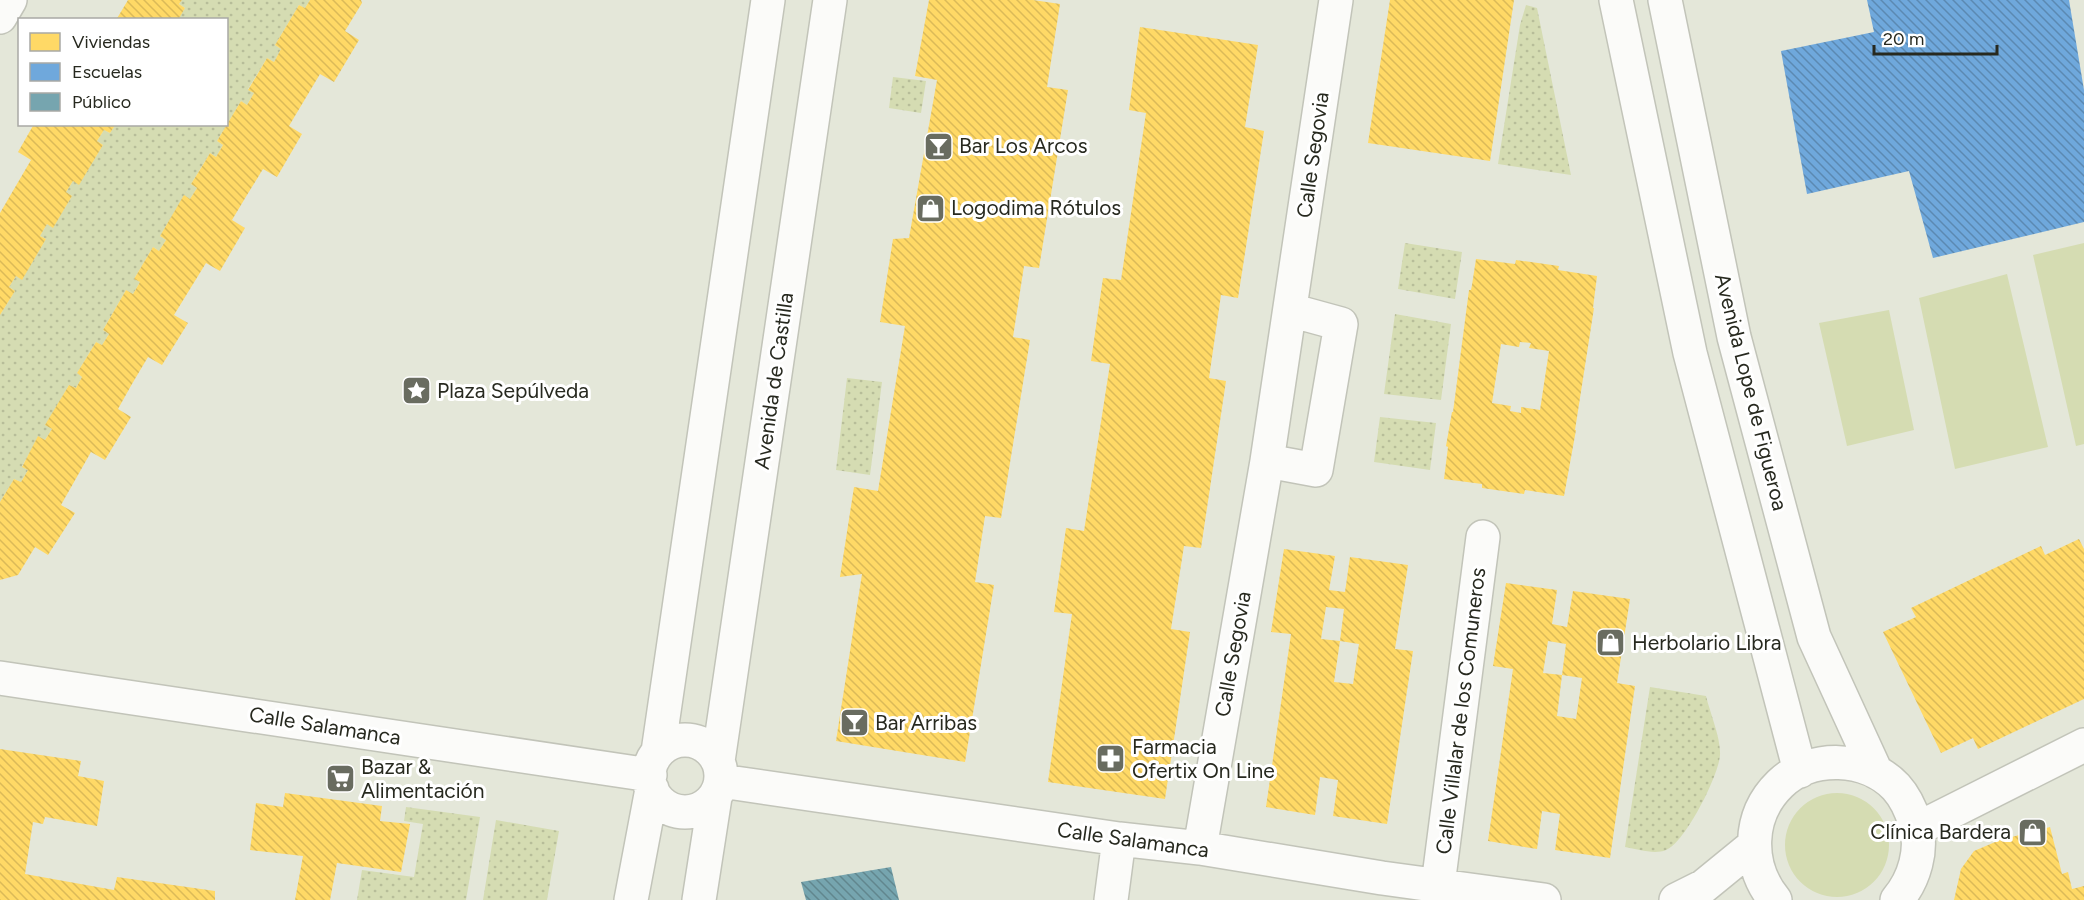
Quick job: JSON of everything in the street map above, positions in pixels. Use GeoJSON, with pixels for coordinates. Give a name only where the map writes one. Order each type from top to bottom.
{"type":"FeatureCollection","features":[{"type":"Feature","properties":{"kind":"street"},"geometry":{"type":"LineString","coordinates":[[0,16],[10,0]]}},
{"type":"Feature","properties":{"kind":"street"},"geometry":{"type":"LineString","coordinates":[[631,900],[653,772],[768,0]]}},
{"type":"Feature","properties":{"kind":"street","name":"Avenida de Castilla"},"geometry":{"type":"LineString","coordinates":[[699,900],[830,0]]}},
{"type":"Feature","properties":{"kind":"street","name":"Calle Segovia"},"geometry":{"type":"LineString","coordinates":[[1200,848],[1267,461],[1336,0]]}},
{"type":"Feature","properties":{"kind":"street"},"geometry":{"type":"LineString","coordinates":[[1616,0],[1690,353],[1800,771]]}},
{"type":"Feature","properties":{"kind":"street","name":"Avenida Lope de Figueroa"},"geometry":{"type":"LineString","coordinates":[[1665,0],[1734,337],[1814,636],[1876,772]]}},
{"type":"Feature","properties":{"kind":"street"},"geometry":{"type":"LineString","coordinates":[[1267,461],[1316,470],[1341,324],[1290,310]]}},
{"type":"Feature","properties":{"kind":"street","name":"Calle Villalar de los Comuneros"},"geometry":{"type":"LineString","coordinates":[[1438,885],[1483,537]]}},
{"type":"Feature","properties":{"kind":"street","name":"Calle Salamanca"},"geometry":{"type":"LineString","coordinates":[[0,678],[653,772]]}},
{"type":"Feature","properties":{"kind":"street"},"geometry":{"type":"LineString","coordinates":[[695,741],[712,752],[718,780],[699,809],[680,812],[663,805],[653,772],[675,742],[695,741]]}},
{"type":"Feature","properties":{"kind":"street"},"geometry":{"type":"LineString","coordinates":[[1917,829],[2084,745]]}},
{"type":"Feature","properties":{"kind":"street"},"geometry":{"type":"LineString","coordinates":[[1775,900],[1766,889],[1757,868],[1753,846],[1756,823],[1766,802],[1780,784],[1800,771],[1825,763],[1851,763],[1876,772],[1896,787],[1910,807],[1917,829],[1918,854],[1912,878],[1897,900]]}},
{"type":"Feature","properties":{"kind":"street","name":"Calle Salamanca"},"geometry":{"type":"LineString","coordinates":[[718,780],[1119,839],[1200,848],[1544,900]]}},
{"type":"Feature","properties":{"kind":"street"},"geometry":{"type":"LineString","coordinates":[[1111,900],[1119,839]]}},
{"type":"Feature","properties":{"kind":"street"},"geometry":{"type":"LineString","coordinates":[[1676,900],[1704,886],[1753,846]]}},
{"type":"Feature","properties":{"kind":"green space"},"geometry":{"type":"Polygon","coordinates":[[[182,0],[310,0],[305,8],[299,5],[275,45],[281,49],[274,62],[267,58],[248,89],[254,93],[247,105],[241,101],[228,123],[228,18],[179,18],[185,8],[179,4],[182,0]]]}},
{"type":"Feature","properties":{"kind":"green space"},"geometry":{"type":"Polygon","coordinates":[[[1526,5],[1537,8],[1571,175],[1498,164],[1520,25],[1526,5]]]}},
{"type":"Feature","properties":{"kind":"green space"},"geometry":{"type":"Polygon","coordinates":[[[893,77],[926,81],[921,113],[889,108],[893,77]]]}},
{"type":"Feature","properties":{"kind":"green space"},"geometry":{"type":"Polygon","coordinates":[[[115,126],[226,126],[217,141],[223,145],[216,157],[210,153],[191,184],[197,188],[190,199],[184,196],[160,236],[166,240],[159,251],[153,247],[134,279],[140,282],[133,294],[126,290],[103,330],[109,334],[102,345],[96,342],[77,373],[82,377],[76,388],[69,385],[46,425],[52,429],[45,440],[39,437],[22,466],[28,470],[21,482],[14,479],[0,502],[0,315],[15,291],[9,287],[16,276],[22,279],[46,239],[40,236],[47,224],[53,227],[72,196],[66,192],[73,181],[79,184],[103,145],[97,141],[104,130],[110,133],[115,126]]]}},
{"type":"Feature","properties":{"kind":"green space"},"geometry":{"type":"Polygon","coordinates":[[[1405,243],[1462,252],[1455,299],[1398,289],[1405,243]]]}},
{"type":"Feature","properties":{"kind":"green space"},"geometry":{"type":"Polygon","coordinates":[[[2084,243],[2084,444],[2076,446],[2033,255],[2084,243]]]}},
{"type":"Feature","properties":{"kind":"green space"},"geometry":{"type":"Polygon","coordinates":[[[2007,274],[2048,447],[1955,469],[1919,298],[2007,274]]]}},
{"type":"Feature","properties":{"kind":"green space"},"geometry":{"type":"Polygon","coordinates":[[[1889,310],[1914,430],[1847,446],[1819,323],[1889,310]]]}},
{"type":"Feature","properties":{"kind":"green space"},"geometry":{"type":"Polygon","coordinates":[[[1395,314],[1451,324],[1441,400],[1384,394],[1395,314]]]}},
{"type":"Feature","properties":{"kind":"green space"},"geometry":{"type":"Polygon","coordinates":[[[847,378],[882,382],[870,475],[836,470],[847,378]]]}},
{"type":"Feature","properties":{"kind":"green space"},"geometry":{"type":"Polygon","coordinates":[[[1380,417],[1436,423],[1430,470],[1374,462],[1380,417]]]}},
{"type":"Feature","properties":{"kind":"green space"},"geometry":{"type":"Polygon","coordinates":[[[1650,687],[1706,696],[1720,748],[1714,777],[1691,822],[1674,845],[1656,852],[1625,847],[1650,687]]]}},
{"type":"Feature","properties":{"kind":"green space"},"geometry":{"type":"Polygon","coordinates":[[[1837,793],[1857,797],[1874,808],[1885,825],[1889,845],[1885,865],[1874,882],[1857,893],[1837,897],[1817,893],[1800,882],[1789,865],[1785,845],[1789,825],[1800,808],[1817,797],[1837,793]]]}},
{"type":"Feature","properties":{"kind":"green space"},"geometry":{"type":"Polygon","coordinates":[[[406,807],[480,817],[466,900],[357,900],[362,870],[414,877],[423,824],[404,821],[406,807]]]}},
{"type":"Feature","properties":{"kind":"green space"},"geometry":{"type":"Polygon","coordinates":[[[496,820],[559,831],[547,900],[483,900],[496,820]]]}},
{"type":"Feature","properties":{"kind":"building: Viviendas"},"geometry":{"type":"Polygon","coordinates":[[[128,0],[182,0],[179,4],[185,8],[179,18],[117,18],[128,0]]]}},
{"type":"Feature","properties":{"kind":"building: Viviendas"},"geometry":{"type":"Polygon","coordinates":[[[310,0],[361,0],[362,3],[345,31],[359,40],[334,82],[320,74],[289,126],[302,134],[277,177],[263,169],[232,220],[245,228],[220,271],[206,263],[174,315],[188,323],[162,365],[148,357],[118,409],[131,417],[105,460],[91,452],[61,505],[75,513],[48,555],[35,547],[18,575],[0,580],[0,502],[14,479],[21,482],[28,470],[22,467],[38,436],[45,440],[52,429],[45,425],[69,385],[76,388],[82,377],[77,373],[96,342],[102,345],[109,334],[103,330],[126,290],[133,294],[140,282],[134,279],[153,247],[159,251],[166,240],[160,236],[184,195],[190,199],[197,188],[191,184],[210,153],[216,157],[223,145],[217,141],[241,101],[247,105],[254,93],[248,90],[267,58],[274,62],[281,49],[275,45],[299,5],[305,8],[310,0]]]}},
{"type":"Feature","properties":{"kind":"building: Viviendas"},"geometry":{"type":"Polygon","coordinates":[[[929,0],[1033,0],[1060,4],[1047,87],[1068,90],[1039,268],[1024,266],[1013,337],[1030,340],[1001,518],[985,516],[975,582],[994,585],[965,762],[836,741],[862,574],[840,577],[854,487],[878,491],[905,326],[880,322],[893,239],[909,238],[937,80],[915,76],[929,0]]]}},
{"type":"Feature","properties":{"kind":"building: Viviendas"},"geometry":{"type":"Polygon","coordinates":[[[1390,0],[1514,0],[1490,161],[1368,143],[1390,0]]]}},
{"type":"Feature","properties":{"kind":"building: Viviendas"},"geometry":{"type":"Polygon","coordinates":[[[1140,27],[1258,45],[1245,127],[1264,131],[1238,298],[1221,295],[1209,378],[1226,381],[1201,548],[1184,546],[1171,629],[1190,632],[1165,799],[1048,782],[1072,614],[1054,612],[1066,528],[1084,531],[1110,364],[1091,361],[1103,278],[1121,280],[1146,113],[1129,110],[1140,27]]]}},
{"type":"Feature","properties":{"kind":"building: Viviendas"},"geometry":{"type":"Polygon","coordinates":[[[33,126],[115,126],[110,133],[104,130],[97,141],[103,145],[79,185],[73,181],[66,192],[72,196],[53,228],[47,224],[40,236],[46,239],[22,280],[16,276],[9,287],[15,291],[0,315],[0,213],[31,160],[18,152],[33,126]]]}},
{"type":"Feature","properties":{"kind":"building: Viviendas"},"geometry":{"type":"Polygon","coordinates":[[[1476,259],[1515,264],[1516,260],[1559,266],[1558,270],[1597,276],[1576,430],[1564,496],[1525,490],[1524,494],[1482,488],[1482,484],[1444,479],[1448,447],[1446,446],[1453,412],[1469,290],[1471,290],[1476,259]],[[1520,342],[1519,347],[1501,344],[1492,403],[1511,406],[1510,411],[1521,413],[1521,407],[1540,410],[1549,351],[1529,348],[1531,343],[1520,342]]]}},
{"type":"Feature","properties":{"kind":"building: Viviendas"},"geometry":{"type":"Polygon","coordinates":[[[2079,539],[2084,549],[2084,699],[1978,749],[1973,738],[1941,753],[1883,632],[1916,617],[1911,608],[2041,546],[2045,555],[2079,539]]]}},
{"type":"Feature","properties":{"kind":"building: Viviendas"},"geometry":{"type":"Polygon","coordinates":[[[1284,549],[1335,556],[1329,590],[1345,592],[1350,557],[1408,565],[1395,649],[1413,651],[1387,824],[1333,816],[1338,780],[1320,777],[1315,815],[1266,807],[1291,634],[1271,632],[1284,549]],[[1326,607],[1321,639],[1340,641],[1344,609],[1326,607]],[[1340,641],[1334,682],[1353,684],[1359,644],[1340,641]]]}},
{"type":"Feature","properties":{"kind":"building: Viviendas"},"geometry":{"type":"Polygon","coordinates":[[[1506,583],[1557,590],[1552,624],[1567,627],[1573,591],[1630,599],[1617,683],[1635,686],[1610,858],[1555,850],[1560,814],[1542,811],[1537,849],[1488,841],[1513,669],[1493,666],[1506,583]],[[1548,641],[1543,673],[1562,675],[1566,644],[1548,641]],[[1562,675],[1557,716],[1576,719],[1582,678],[1562,675]]]}},
{"type":"Feature","properties":{"kind":"building: Viviendas"},"geometry":{"type":"Polygon","coordinates":[[[0,749],[81,761],[78,776],[104,781],[97,826],[45,817],[43,824],[33,822],[25,874],[114,890],[117,877],[215,891],[215,900],[0,900],[0,749]]]}},
{"type":"Feature","properties":{"kind":"building: Viviendas"},"geometry":{"type":"Polygon","coordinates":[[[285,793],[382,806],[380,821],[410,824],[401,872],[337,863],[330,900],[295,900],[303,856],[250,850],[256,803],[283,807],[285,793]]]}},
{"type":"Feature","properties":{"kind":"building: Viviendas"},"geometry":{"type":"Polygon","coordinates":[[[2050,827],[2062,874],[2068,872],[2072,889],[2084,886],[2084,900],[1954,900],[1961,869],[1974,851],[2000,840],[2050,827]]]}},
{"type":"Feature","properties":{"kind":"building: Escuelas"},"geometry":{"type":"Polygon","coordinates":[[[1867,0],[2069,0],[2084,90],[2084,222],[1933,258],[1909,171],[1807,194],[1781,51],[1874,32],[1867,0]]]}},
{"type":"Feature","properties":{"kind":"building: Público"},"geometry":{"type":"Polygon","coordinates":[[[891,867],[899,900],[806,900],[801,882],[891,867]]]}},
{"type":"Feature","properties":{"kind":"place","name":"Bar Los Arcos"},"geometry":{"type":"Point","coordinates":[938,146]}},
{"type":"Feature","properties":{"kind":"place","name":"Logodima Rótulos"},"geometry":{"type":"Point","coordinates":[930,208]}},
{"type":"Feature","properties":{"kind":"place","name":"Plaza Sepúlveda"},"geometry":{"type":"Point","coordinates":[416,391]}},
{"type":"Feature","properties":{"kind":"place","name":"Herbolario Libra"},"geometry":{"type":"Point","coordinates":[1611,643]}},
{"type":"Feature","properties":{"kind":"place","name":"Bar Arribas"},"geometry":{"type":"Point","coordinates":[854,723]}},
{"type":"Feature","properties":{"kind":"place","name":"Farmacia Ofertix On Line"},"geometry":{"type":"Point","coordinates":[1111,759]}},
{"type":"Feature","properties":{"kind":"place","name":"Bazar & Alimentación"},"geometry":{"type":"Point","coordinates":[340,779]}},
{"type":"Feature","properties":{"kind":"place","name":"Clínica Bardera"},"geometry":{"type":"Point","coordinates":[2032,832]}}]}
